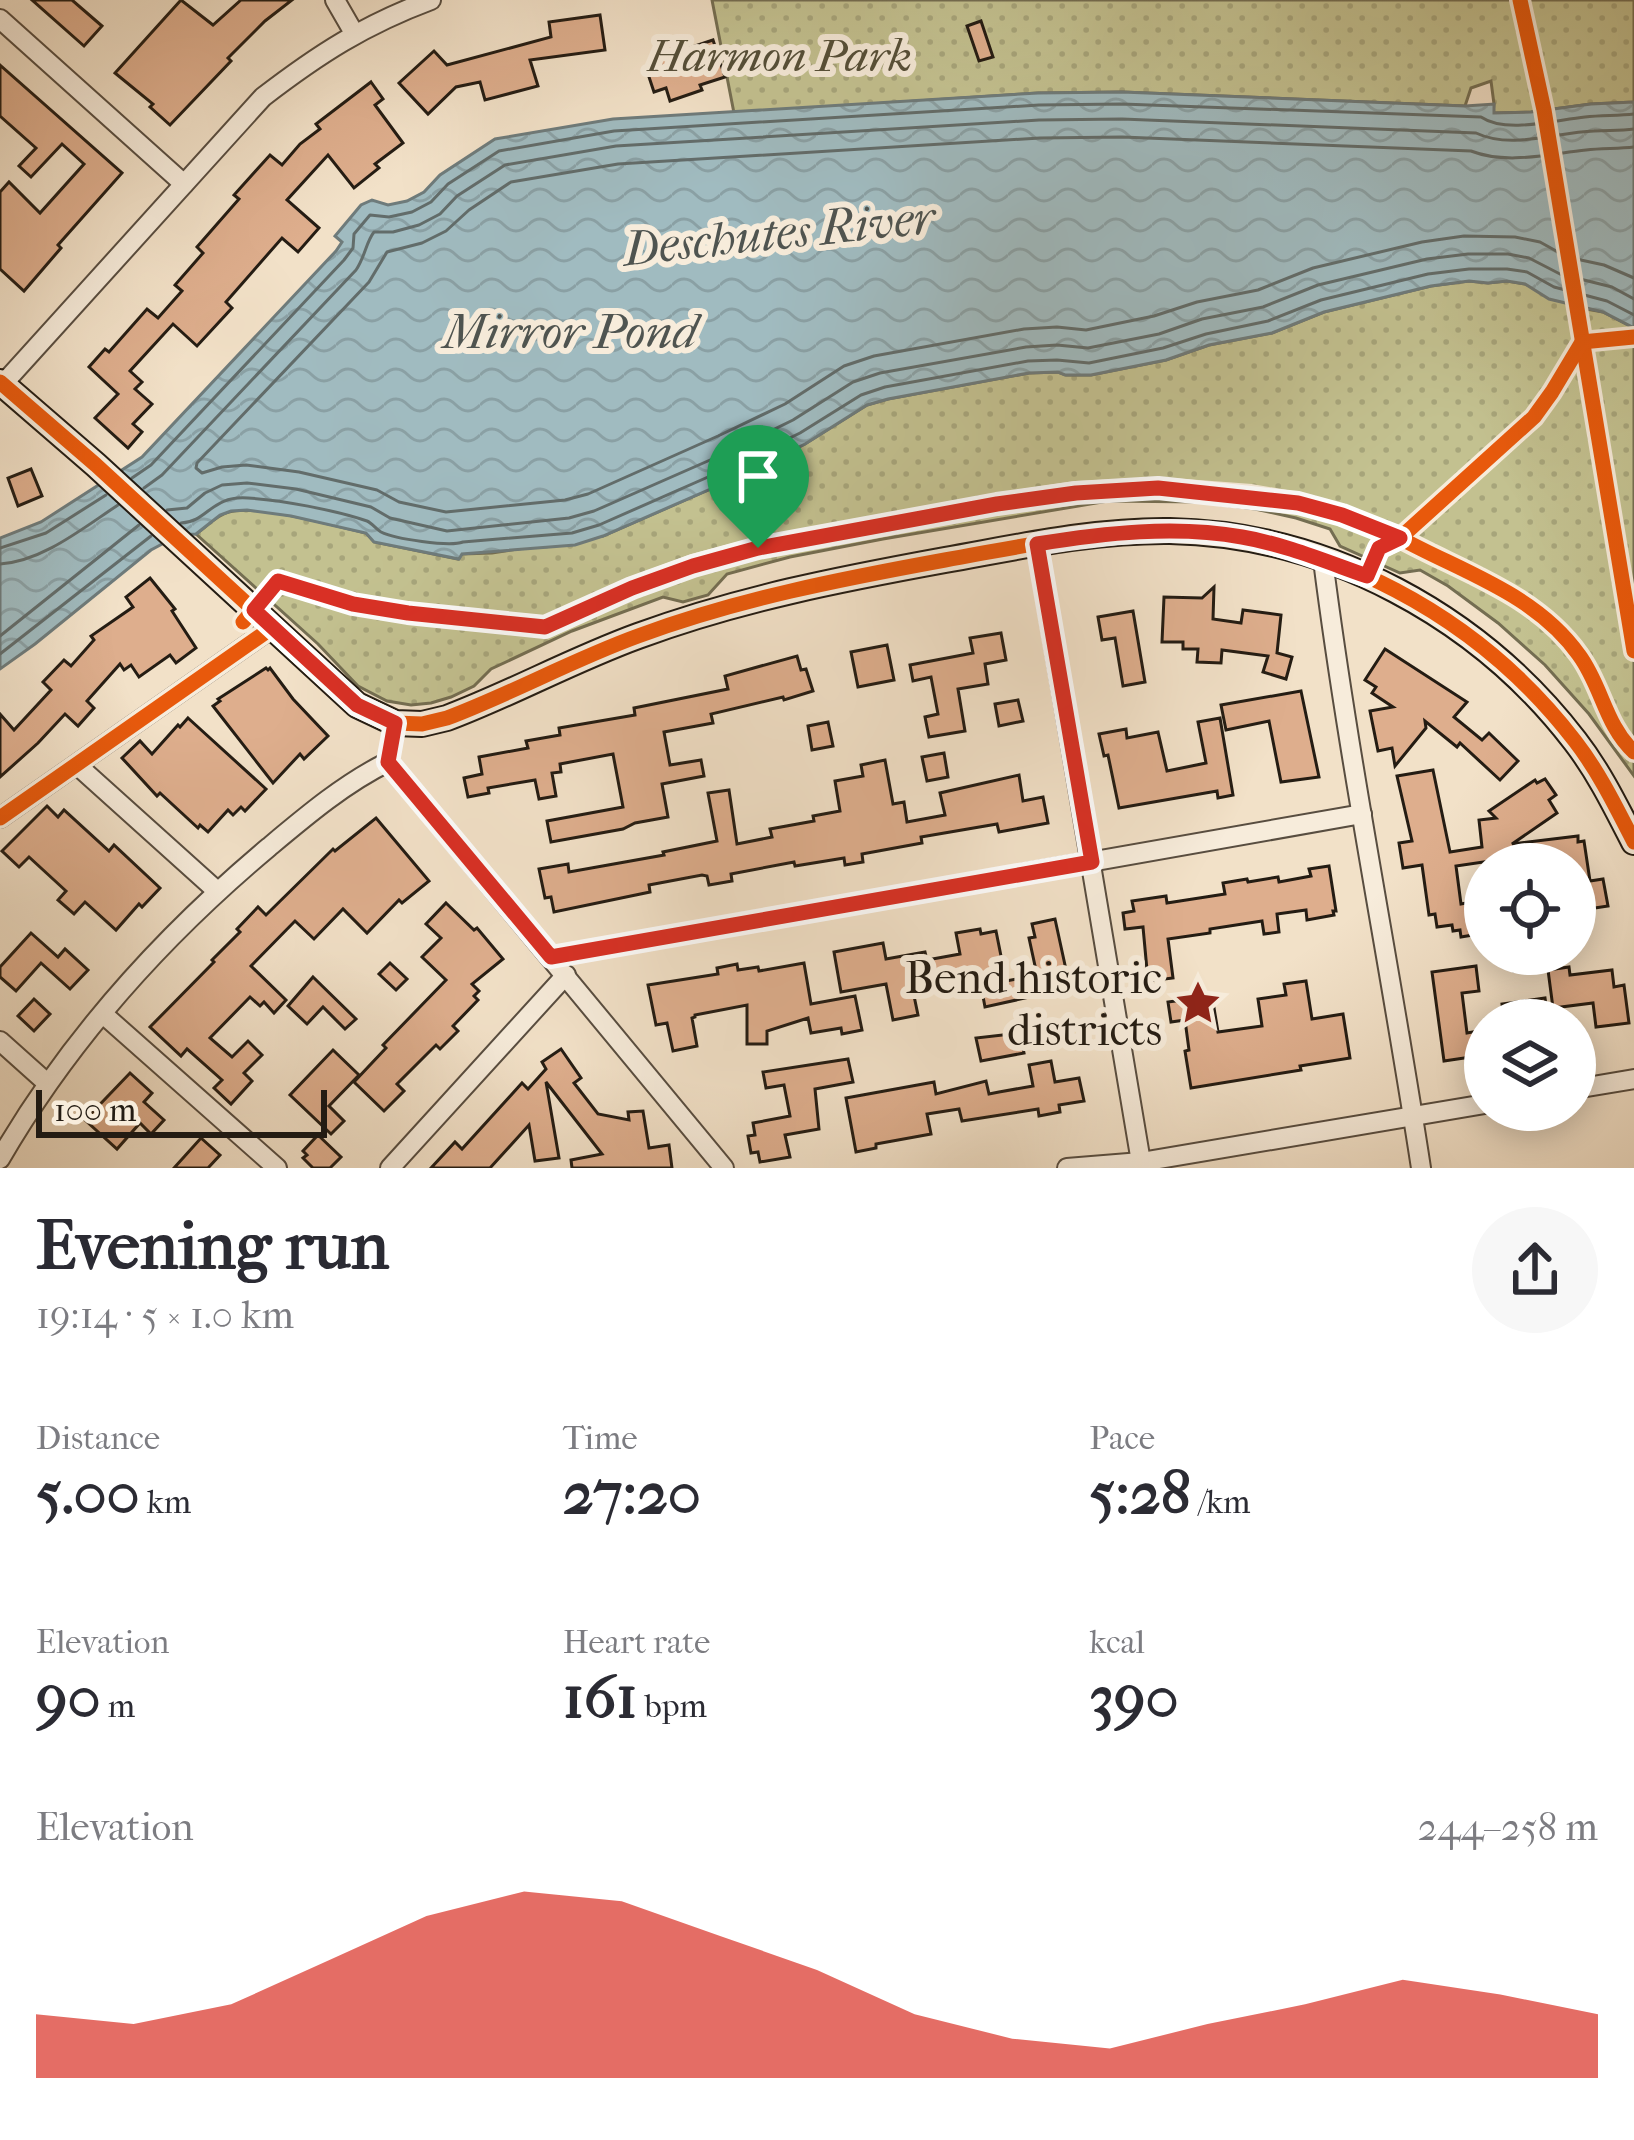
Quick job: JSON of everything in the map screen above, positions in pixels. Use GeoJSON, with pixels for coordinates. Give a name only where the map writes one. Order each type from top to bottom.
{"type":"FeatureCollection","features":[{"type":"Feature","properties":{"kind":"street"},"geometry":{"type":"LineString","coordinates":[[335,0],[354,32]]}},
{"type":"Feature","properties":{"kind":"street"},"geometry":{"type":"LineString","coordinates":[[431,0],[354,32],[263,97],[2,383],[357,705],[395,723],[422,724],[446,718],[587,656],[711,610],[790,589],[1102,534],[1170,531],[1242,537],[1367,576],[1423,604],[1507,668],[1576,742],[1634,842]]}},
{"type":"Feature","properties":{"kind":"street"},"geometry":{"type":"LineString","coordinates":[[0,19],[184,184]]}},
{"type":"Feature","properties":{"kind":"street"},"geometry":{"type":"LineString","coordinates":[[1037,544],[1142,1165]]}},
{"type":"Feature","properties":{"kind":"street"},"geometry":{"type":"LineString","coordinates":[[1323,560],[1338,677],[1421,1168]]}},
{"type":"Feature","properties":{"kind":"street"},"geometry":{"type":"LineString","coordinates":[[0,818],[273,627]]}},
{"type":"Feature","properties":{"kind":"street"},"geometry":{"type":"LineString","coordinates":[[388,762],[395,723]]}},
{"type":"Feature","properties":{"kind":"street"},"geometry":{"type":"LineString","coordinates":[[0,1159],[47,1083],[103,1013],[218,890],[321,806],[388,762]]}},
{"type":"Feature","properties":{"kind":"street"},"geometry":{"type":"LineString","coordinates":[[388,762],[724,1168]]}},
{"type":"Feature","properties":{"kind":"street"},"geometry":{"type":"LineString","coordinates":[[77,765],[218,890]]}},
{"type":"Feature","properties":{"kind":"street"},"geometry":{"type":"LineString","coordinates":[[551,957],[1362,814]]}},
{"type":"Feature","properties":{"kind":"street"},"geometry":{"type":"LineString","coordinates":[[390,1168],[566,975]]}},
{"type":"Feature","properties":{"kind":"street"},"geometry":{"type":"LineString","coordinates":[[103,1013],[277,1168]]}},
{"type":"Feature","properties":{"kind":"street"},"geometry":{"type":"LineString","coordinates":[[0,1042],[47,1083]]}},
{"type":"Feature","properties":{"kind":"street"},"geometry":{"type":"LineString","coordinates":[[1596,1085],[1634,1079]]}},
{"type":"Feature","properties":{"kind":"street"},"geometry":{"type":"LineString","coordinates":[[1066,1168],[1142,1165],[1464,1107]]}},
{"type":"Feature","properties":{"kind":"green space","name":"Harmon Park"},"geometry":{"type":"Polygon","coordinates":[[[712,0],[1634,0],[1634,102],[1493,113],[1491,81],[1471,88],[1465,106],[1122,92],[734,113],[712,0]]]}},
{"type":"Feature","properties":{"kind":"green space"},"geometry":{"type":"Polygon","coordinates":[[[1469,281],[1525,284],[1634,328],[1634,776],[1589,714],[1545,665],[1448,586],[1420,570],[1400,573],[1340,546],[1330,529],[1255,509],[1200,502],[1108,501],[790,557],[727,574],[708,595],[683,602],[663,597],[572,631],[491,669],[474,686],[451,697],[411,705],[387,701],[358,686],[196,534],[220,516],[242,510],[316,521],[366,533],[374,542],[458,559],[462,554],[603,536],[805,444],[867,405],[1029,373],[1091,375],[1166,360],[1209,345],[1272,333],[1324,312],[1469,281]]]}},
{"type":"Feature","properties":{"kind":"water","name":"Mirror Pond"},"geometry":{"type":"Polygon","coordinates":[[[1122,92],[1494,104],[1494,113],[1634,102],[1634,328],[1603,312],[1549,299],[1525,284],[1469,281],[1431,286],[1324,312],[1272,333],[1209,345],[1166,360],[1091,375],[1029,373],[867,405],[805,444],[738,477],[575,545],[462,554],[459,559],[374,542],[366,533],[291,516],[231,511],[196,534],[179,535],[151,550],[0,669],[0,538],[41,522],[142,457],[336,251],[342,242],[335,236],[361,205],[372,200],[388,205],[407,201],[495,139],[613,119],[1122,92]]]}},
{"type":"Feature","properties":{"kind":"building"},"geometry":{"type":"Polygon","coordinates":[[[32,0],[72,0],[102,26],[84,46],[32,0]]]}},
{"type":"Feature","properties":{"kind":"building"},"geometry":{"type":"Polygon","coordinates":[[[181,0],[213,25],[241,0],[292,0],[228,58],[231,61],[170,125],[115,73],[181,0]]]}},
{"type":"Feature","properties":{"kind":"building"},"geometry":{"type":"Polygon","coordinates":[[[600,15],[605,50],[530,60],[538,86],[485,100],[480,82],[456,87],[428,114],[399,83],[434,51],[447,65],[551,37],[549,22],[600,15]]]}},
{"type":"Feature","properties":{"kind":"building"},"geometry":{"type":"Polygon","coordinates":[[[981,21],[993,57],[979,61],[967,26],[981,21]]]}},
{"type":"Feature","properties":{"kind":"building"},"geometry":{"type":"Polygon","coordinates":[[[713,40],[725,77],[670,101],[666,88],[654,92],[648,74],[662,69],[659,58],[713,40]]]}},
{"type":"Feature","properties":{"kind":"building"},"geometry":{"type":"Polygon","coordinates":[[[0,65],[122,173],[24,291],[0,269],[0,192],[9,182],[40,213],[84,164],[62,144],[31,177],[19,166],[36,148],[0,116],[0,65]]]}},
{"type":"Feature","properties":{"kind":"building"},"geometry":{"type":"Polygon","coordinates":[[[371,82],[383,99],[375,105],[403,143],[354,188],[328,155],[287,200],[319,228],[298,252],[282,238],[226,302],[232,308],[197,346],[173,324],[130,371],[142,382],[135,389],[152,404],[133,424],[142,432],[128,448],[95,418],[118,394],[89,367],[147,309],[158,318],[182,291],[175,285],[203,253],[197,247],[270,155],[282,165],[320,129],[316,124],[371,82]]]}},
{"type":"Feature","properties":{"kind":"building"},"geometry":{"type":"Polygon","coordinates":[[[31,469],[42,496],[18,506],[8,478],[31,469]]]}},
{"type":"Feature","properties":{"kind":"building"},"geometry":{"type":"Polygon","coordinates":[[[150,578],[175,609],[196,648],[176,663],[170,655],[139,677],[131,665],[124,670],[120,664],[87,701],[94,708],[78,726],[65,714],[0,777],[0,714],[14,730],[51,690],[43,682],[64,660],[71,666],[94,640],[91,636],[133,607],[126,597],[150,578]]]}},
{"type":"Feature","properties":{"kind":"building"},"geometry":{"type":"Polygon","coordinates":[[[1214,587],[1213,619],[1241,623],[1243,610],[1281,615],[1277,653],[1292,657],[1286,679],[1263,672],[1268,656],[1222,650],[1221,663],[1197,662],[1198,649],[1183,649],[1183,642],[1162,642],[1164,597],[1202,598],[1214,587]]]}},
{"type":"Feature","properties":{"kind":"building"},"geometry":{"type":"Polygon","coordinates":[[[1133,611],[1145,682],[1123,686],[1115,638],[1102,640],[1098,617],[1133,611]]]}},
{"type":"Feature","properties":{"kind":"building"},"geometry":{"type":"Polygon","coordinates":[[[1001,633],[1006,660],[985,664],[988,684],[958,689],[965,731],[929,737],[925,717],[938,714],[931,677],[913,681],[910,665],[973,653],[970,638],[1001,633]]]}},
{"type":"Feature","properties":{"kind":"building"},"geometry":{"type":"Polygon","coordinates":[[[887,645],[894,680],[858,687],[851,652],[887,645]]]}},
{"type":"Feature","properties":{"kind":"building"},"geometry":{"type":"Polygon","coordinates":[[[1385,649],[1467,702],[1454,717],[1482,740],[1489,733],[1518,761],[1500,780],[1460,743],[1457,747],[1425,721],[1426,728],[1395,766],[1392,748],[1378,751],[1370,711],[1393,707],[1372,693],[1376,687],[1365,680],[1385,649]]]}},
{"type":"Feature","properties":{"kind":"building"},"geometry":{"type":"Polygon","coordinates":[[[797,656],[813,691],[711,714],[713,723],[664,732],[670,765],[701,760],[704,776],[662,784],[668,817],[551,842],[547,821],[623,807],[613,754],[560,764],[561,772],[552,773],[556,796],[539,799],[535,780],[488,788],[489,793],[468,797],[464,778],[482,774],[479,757],[528,748],[526,741],[560,735],[559,728],[635,715],[634,708],[728,689],[725,676],[797,656]]]}},
{"type":"Feature","properties":{"kind":"building"},"geometry":{"type":"Polygon","coordinates":[[[266,668],[328,736],[304,759],[300,754],[273,783],[213,706],[266,668]]]}},
{"type":"Feature","properties":{"kind":"building"},"geometry":{"type":"Polygon","coordinates":[[[1301,691],[1319,777],[1281,782],[1269,721],[1226,730],[1221,705],[1301,691]]]}},
{"type":"Feature","properties":{"kind":"building"},"geometry":{"type":"Polygon","coordinates":[[[1018,700],[1023,721],[999,726],[995,704],[1018,700]]]}},
{"type":"Feature","properties":{"kind":"building"},"geometry":{"type":"Polygon","coordinates":[[[188,718],[266,789],[245,811],[241,807],[233,815],[228,810],[208,832],[160,793],[157,796],[122,758],[140,741],[152,754],[188,718]]]}},
{"type":"Feature","properties":{"kind":"building"},"geometry":{"type":"Polygon","coordinates":[[[1220,718],[1233,795],[1218,798],[1217,791],[1119,808],[1099,734],[1126,729],[1127,738],[1158,732],[1167,771],[1206,763],[1198,722],[1220,718]]]}},
{"type":"Feature","properties":{"kind":"building"},"geometry":{"type":"Polygon","coordinates":[[[828,722],[833,746],[812,750],[808,726],[828,722]]]}},
{"type":"Feature","properties":{"kind":"building"},"geometry":{"type":"Polygon","coordinates":[[[944,753],[948,777],[927,781],[922,757],[944,753]]]}},
{"type":"Feature","properties":{"kind":"building"},"geometry":{"type":"Polygon","coordinates":[[[885,760],[893,804],[904,802],[907,822],[945,815],[940,793],[1019,775],[1023,801],[1043,797],[1048,823],[999,832],[997,824],[921,837],[922,843],[862,854],[863,862],[845,865],[844,858],[795,866],[794,862],[731,874],[732,881],[709,885],[702,875],[649,885],[650,892],[554,912],[551,897],[545,898],[539,869],[568,864],[569,872],[717,841],[708,793],[729,790],[737,844],[772,837],[770,829],[840,811],[835,781],[863,776],[861,765],[885,760]]]}},
{"type":"Feature","properties":{"kind":"building"},"geometry":{"type":"Polygon","coordinates":[[[1433,770],[1450,852],[1464,850],[1464,865],[1456,866],[1464,903],[1464,936],[1460,930],[1453,931],[1452,925],[1437,927],[1435,914],[1429,915],[1422,865],[1403,868],[1399,843],[1412,841],[1397,776],[1433,770]]]}},
{"type":"Feature","properties":{"kind":"building"},"geometry":{"type":"Polygon","coordinates":[[[1545,779],[1556,795],[1549,800],[1557,813],[1513,843],[1482,843],[1479,820],[1496,818],[1489,811],[1535,780],[1545,779]]]}},
{"type":"Feature","properties":{"kind":"building"},"geometry":{"type":"Polygon","coordinates":[[[47,806],[58,817],[64,810],[109,851],[114,845],[160,888],[116,930],[85,902],[74,914],[58,900],[66,891],[29,857],[19,867],[2,851],[47,806]]]}},
{"type":"Feature","properties":{"kind":"building"},"geometry":{"type":"Polygon","coordinates":[[[376,818],[429,881],[402,903],[399,900],[367,933],[343,909],[314,939],[295,921],[251,966],[286,1000],[274,1013],[264,1002],[260,1006],[250,997],[210,1038],[232,1057],[248,1041],[262,1055],[244,1073],[252,1081],[231,1104],[214,1088],[222,1080],[187,1049],[181,1056],[150,1027],[214,962],[258,907],[266,915],[333,849],[376,818]]]}},
{"type":"Feature","properties":{"kind":"building"},"geometry":{"type":"Polygon","coordinates":[[[1578,836],[1578,842],[1584,843],[1520,843],[1578,836]]]}},
{"type":"Feature","properties":{"kind":"building"},"geometry":{"type":"Polygon","coordinates":[[[1329,866],[1334,915],[1307,920],[1306,910],[1277,914],[1279,932],[1264,934],[1262,921],[1168,939],[1173,978],[1148,981],[1143,927],[1125,929],[1123,913],[1134,911],[1132,901],[1166,896],[1167,903],[1225,894],[1223,883],[1278,877],[1279,882],[1311,876],[1309,869],[1329,866]]]}},
{"type":"Feature","properties":{"kind":"building"},"geometry":{"type":"Polygon","coordinates":[[[1603,879],[1608,906],[1596,908],[1596,880],[1603,879]]]}},
{"type":"Feature","properties":{"kind":"building"},"geometry":{"type":"Polygon","coordinates":[[[446,903],[477,928],[503,959],[472,984],[479,991],[474,996],[478,1000],[453,1026],[458,1031],[440,1049],[436,1045],[397,1084],[404,1091],[384,1111],[354,1082],[446,980],[422,957],[441,938],[426,924],[446,903]]]}},
{"type":"Feature","properties":{"kind":"building"},"geometry":{"type":"Polygon","coordinates":[[[1055,919],[1070,988],[985,1007],[979,975],[931,983],[932,988],[913,991],[918,1015],[893,1020],[886,984],[841,992],[834,952],[883,943],[886,959],[925,952],[927,960],[960,954],[956,933],[980,929],[981,934],[996,931],[1006,981],[1037,975],[1029,938],[1035,937],[1032,924],[1055,919]]]}},
{"type":"Feature","properties":{"kind":"building"},"geometry":{"type":"Polygon","coordinates":[[[31,933],[58,957],[65,949],[88,970],[70,989],[41,963],[16,991],[0,977],[0,967],[31,933]]]}},
{"type":"Feature","properties":{"kind":"building"},"geometry":{"type":"Polygon","coordinates":[[[390,963],[407,979],[396,990],[379,974],[390,963]]]}},
{"type":"Feature","properties":{"kind":"building"},"geometry":{"type":"Polygon","coordinates":[[[804,963],[811,1004],[855,996],[862,1030],[811,1033],[808,1018],[767,1031],[767,1044],[747,1044],[747,1005],[695,1015],[697,1046],[673,1051],[667,1023],[656,1025],[648,985],[718,974],[717,968],[737,964],[738,970],[758,967],[759,971],[804,963]]]}},
{"type":"Feature","properties":{"kind":"building"},"geometry":{"type":"Polygon","coordinates":[[[1464,968],[1464,975],[1477,975],[1479,991],[1462,993],[1464,1058],[1444,1061],[1432,972],[1464,968]]]}},
{"type":"Feature","properties":{"kind":"building"},"geometry":{"type":"Polygon","coordinates":[[[1612,970],[1614,987],[1624,985],[1629,1023],[1596,1027],[1596,999],[1552,999],[1549,975],[1596,975],[1612,970]]]}},
{"type":"Feature","properties":{"kind":"building"},"geometry":{"type":"Polygon","coordinates":[[[313,977],[356,1019],[345,1029],[323,1007],[307,1024],[288,1006],[313,977]]]}},
{"type":"Feature","properties":{"kind":"building"},"geometry":{"type":"Polygon","coordinates":[[[1306,981],[1312,1019],[1343,1014],[1350,1058],[1191,1088],[1185,1020],[1171,1022],[1168,1002],[1212,996],[1218,1032],[1262,1026],[1258,999],[1286,995],[1284,984],[1306,981]]]}},
{"type":"Feature","properties":{"kind":"building"},"geometry":{"type":"Polygon","coordinates":[[[34,999],[50,1014],[34,1031],[18,1016],[34,999]]]}},
{"type":"Feature","properties":{"kind":"building"},"geometry":{"type":"Polygon","coordinates":[[[1020,1033],[1024,1053],[981,1061],[976,1038],[1020,1033]]]}},
{"type":"Feature","properties":{"kind":"building"},"geometry":{"type":"Polygon","coordinates":[[[561,1049],[581,1078],[574,1083],[598,1114],[629,1120],[628,1112],[643,1111],[649,1148],[669,1145],[672,1168],[572,1168],[571,1160],[602,1154],[546,1082],[559,1158],[535,1161],[529,1125],[490,1168],[431,1168],[455,1142],[462,1149],[522,1083],[528,1089],[546,1069],[542,1062],[561,1049]]]}},
{"type":"Feature","properties":{"kind":"building"},"geometry":{"type":"Polygon","coordinates":[[[333,1050],[359,1075],[329,1106],[344,1121],[331,1134],[290,1095],[333,1050]]]}},
{"type":"Feature","properties":{"kind":"building"},"geometry":{"type":"Polygon","coordinates":[[[848,1059],[853,1082],[815,1089],[819,1129],[785,1135],[790,1157],[760,1162],[758,1152],[751,1153],[748,1136],[755,1135],[753,1123],[790,1116],[784,1085],[766,1088],[763,1072],[848,1059]]]}},
{"type":"Feature","properties":{"kind":"building"},"geometry":{"type":"Polygon","coordinates":[[[1051,1061],[1055,1082],[1079,1078],[1084,1101],[1059,1105],[1060,1112],[1039,1116],[1038,1109],[962,1121],[959,1109],[927,1114],[931,1134],[856,1152],[846,1098],[934,1082],[936,1094],[986,1081],[989,1094],[1033,1086],[1029,1065],[1051,1061]]]}},
{"type":"Feature","properties":{"kind":"building"},"geometry":{"type":"Polygon","coordinates":[[[130,1073],[152,1093],[144,1102],[164,1120],[151,1134],[140,1123],[117,1149],[85,1120],[130,1073]]]}},
{"type":"Feature","properties":{"kind":"building"},"geometry":{"type":"Polygon","coordinates":[[[318,1135],[341,1157],[330,1168],[313,1168],[303,1158],[307,1155],[303,1151],[318,1135]]]}},
{"type":"Feature","properties":{"kind":"building"},"geometry":{"type":"Polygon","coordinates":[[[201,1138],[220,1155],[208,1168],[174,1168],[201,1138]]]}},
{"type":"Feature","properties":{"kind":"cycle path"},"geometry":{"type":"LineString","coordinates":[[1520,0],[1544,110],[1634,651]]}},
{"type":"Feature","properties":{"kind":"cycle path"},"geometry":{"type":"LineString","coordinates":[[243,622],[278,581],[353,604],[545,627],[693,565],[758,548],[1076,492],[1158,488],[1251,495],[1342,515],[1400,538],[1534,417],[1582,342],[1634,337]]}},
{"type":"Feature","properties":{"kind":"cycle path"},"geometry":{"type":"LineString","coordinates":[[0,382],[357,705],[395,723],[447,718],[638,636],[790,591],[1085,536],[1142,531],[1229,536],[1342,566],[1446,620],[1537,696],[1599,777],[1634,842]]}},
{"type":"Feature","properties":{"kind":"cycle path"},"geometry":{"type":"LineString","coordinates":[[1367,576],[1379,549],[1400,538],[1520,600],[1562,634],[1579,655],[1616,730],[1634,752]]}},
{"type":"Feature","properties":{"kind":"cycle path"},"geometry":{"type":"LineString","coordinates":[[0,818],[273,627]]}},
{"type":"Feature","properties":{"kind":"place","name":"Bend historic districts"},"geometry":{"type":"Point","coordinates":[1198,1003]}},
{"type":"Feature","properties":{"kind":"route"},"geometry":{"type":"LineString","coordinates":[[1158,488],[1298,503],[1400,538],[1379,548],[1367,576],[1242,537],[1170,531],[1102,534],[1037,544],[1092,862],[551,957],[388,762],[395,723],[357,705],[254,610],[278,581],[353,604],[545,627],[632,588],[758,548],[997,504],[1158,488]]}},
{"type":"Feature","properties":{"kind":"water label","name":"Deschutes River"},"geometry":{"type":"Point","coordinates":[779,232]}}]}
